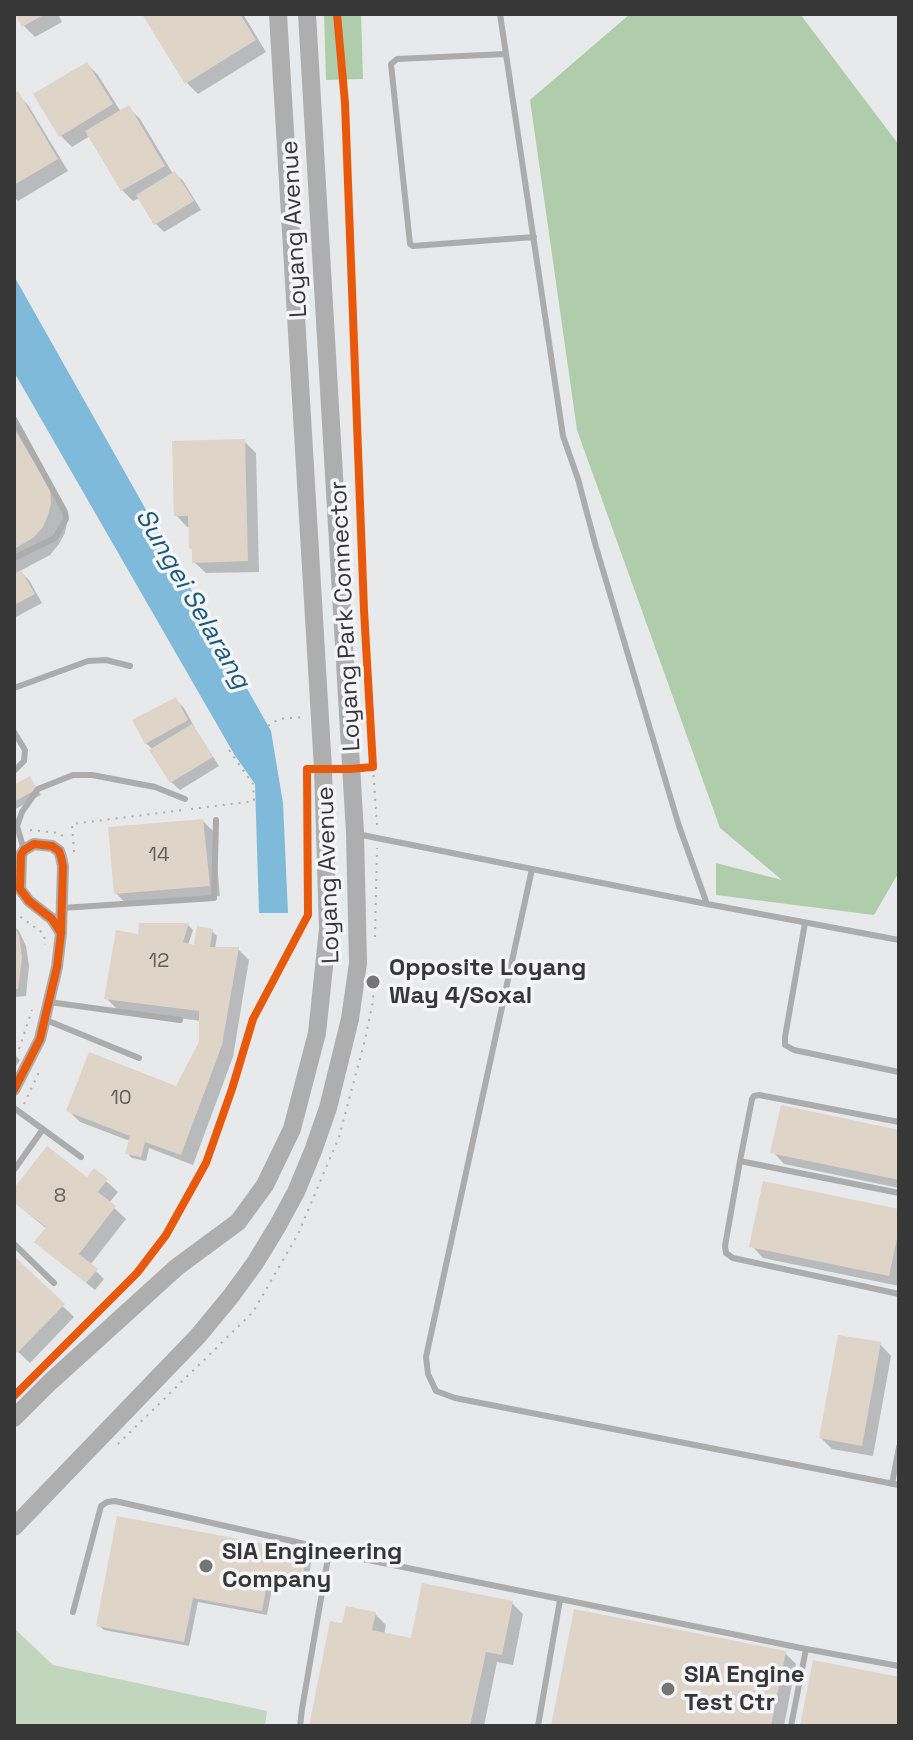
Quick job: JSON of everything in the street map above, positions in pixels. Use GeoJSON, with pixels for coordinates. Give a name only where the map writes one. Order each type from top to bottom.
{"type":"FeatureCollection","features":[{"type":"Feature","properties":{"kind":"main road","name":"Loyang Avenue"},"geometry":{"type":"LineString","coordinates":[[14,1418],[177,1267],[238,1222],[265,1185],[292,1129],[317,1033],[328,929],[323,769],[278,14]]}},
{"type":"Feature","properties":{"kind":"main road","name":"Loyang Avenue"},"geometry":{"type":"LineString","coordinates":[[14,1527],[198,1336],[255,1263],[296,1192],[328,1108],[350,1019],[358,963],[355,833],[307,14]]}},
{"type":"Feature","properties":{"kind":"main road"},"geometry":{"type":"LineString","coordinates":[[14,1401],[24,1402],[34,1398]]}},
{"type":"Feature","properties":{"kind":"street"},"geometry":{"type":"LineString","coordinates":[[14,1090],[40,1039],[46,1020],[61,933],[63,866],[60,854],[52,846],[34,844],[24,850],[20,861],[20,889],[29,901],[52,919],[61,933]]}},
{"type":"Feature","properties":{"kind":"lane"},"geometry":{"type":"LineString","coordinates":[[500,14],[563,436],[679,826],[707,904]]}},
{"type":"Feature","properties":{"kind":"lane"},"geometry":{"type":"LineString","coordinates":[[506,54],[397,59],[391,64],[410,244],[534,237]]}},
{"type":"Feature","properties":{"kind":"lane"},"geometry":{"type":"LineString","coordinates":[[14,419],[66,519],[55,538],[14,558]]}},
{"type":"Feature","properties":{"kind":"lane"},"geometry":{"type":"LineString","coordinates":[[14,688],[88,661],[106,660],[130,666]]}},
{"type":"Feature","properties":{"kind":"lane"},"geometry":{"type":"LineString","coordinates":[[14,732],[25,750],[24,761],[14,771]]}},
{"type":"Feature","properties":{"kind":"lane"},"geometry":{"type":"LineString","coordinates":[[24,850],[17,826],[22,812],[38,789],[73,775],[92,775],[155,787],[185,799]]}},
{"type":"Feature","properties":{"kind":"lane"},"geometry":{"type":"LineString","coordinates":[[62,908],[214,898],[216,820]]}},
{"type":"Feature","properties":{"kind":"lane"},"geometry":{"type":"LineString","coordinates":[[355,833],[899,940]]}},
{"type":"Feature","properties":{"kind":"lane"},"geometry":{"type":"LineString","coordinates":[[532,869],[426,1357],[428,1374],[436,1391],[455,1398],[896,1485],[899,1447]]}},
{"type":"Feature","properties":{"kind":"lane"},"geometry":{"type":"LineString","coordinates":[[805,923],[785,1045],[794,1050],[899,1072]]}},
{"type":"Feature","properties":{"kind":"lane"},"geometry":{"type":"LineString","coordinates":[[49,1002],[180,1020]]}},
{"type":"Feature","properties":{"kind":"lane"},"geometry":{"type":"LineString","coordinates":[[46,1020],[139,1058]]}},
{"type":"Feature","properties":{"kind":"lane"},"geometry":{"type":"LineString","coordinates":[[899,1122],[756,1095],[752,1099],[725,1246],[729,1256],[899,1294]]}},
{"type":"Feature","properties":{"kind":"lane"},"geometry":{"type":"LineString","coordinates":[[14,1108],[81,1157]]}},
{"type":"Feature","properties":{"kind":"lane"},"geometry":{"type":"LineString","coordinates":[[14,1170],[43,1129]]}},
{"type":"Feature","properties":{"kind":"lane"},"geometry":{"type":"LineString","coordinates":[[740,1161],[899,1193]]}},
{"type":"Feature","properties":{"kind":"lane"},"geometry":{"type":"LineString","coordinates":[[14,1244],[54,1283]]}},
{"type":"Feature","properties":{"kind":"lane"},"geometry":{"type":"LineString","coordinates":[[73,1612],[101,1506],[115,1501],[329,1552],[899,1666]]}},
{"type":"Feature","properties":{"kind":"lane"},"geometry":{"type":"LineString","coordinates":[[300,1726],[329,1552]]}},
{"type":"Feature","properties":{"kind":"lane"},"geometry":{"type":"LineString","coordinates":[[538,1726],[560,1600]]}},
{"type":"Feature","properties":{"kind":"lane"},"geometry":{"type":"LineString","coordinates":[[791,1726],[806,1649]]}},
{"type":"Feature","properties":{"kind":"path"},"geometry":{"type":"LineString","coordinates":[[60,854],[74,852],[72,824],[254,801],[253,784],[229,750],[272,723]]}},
{"type":"Feature","properties":{"kind":"path"},"geometry":{"type":"LineString","coordinates":[[14,912],[44,934],[47,953]]}},
{"type":"Feature","properties":{"kind":"path"},"geometry":{"type":"LineString","coordinates":[[19,1049],[32,1010]]}},
{"type":"Feature","properties":{"kind":"green space"},"geometry":{"type":"Polygon","coordinates":[[[324,14],[361,14],[363,79],[326,80],[324,14]]]}},
{"type":"Feature","properties":{"kind":"green space"},"geometry":{"type":"Polygon","coordinates":[[[630,14],[800,14],[899,145],[899,872],[874,915],[716,895],[716,863],[782,880],[720,828],[577,430],[530,100],[630,14]]]}},
{"type":"Feature","properties":{"kind":"green space"},"geometry":{"type":"Polygon","coordinates":[[[14,1628],[53,1665],[267,1711],[265,1726],[14,1726],[14,1628]]]}},
{"type":"Feature","properties":{"kind":"water","name":"Sungei Selarang"},"geometry":{"type":"Polygon","coordinates":[[[14,276],[271,731],[283,803],[288,913],[259,913],[255,784],[234,754],[14,372],[14,276]]]}},
{"type":"Feature","properties":{"kind":"building"},"geometry":{"type":"Polygon","coordinates":[[[15,14],[45,14],[22,27],[15,14]]]}},
{"type":"Feature","properties":{"kind":"building"},"geometry":{"type":"Polygon","coordinates":[[[142,14],[240,14],[256,40],[185,84],[142,14]]]}},
{"type":"Feature","properties":{"kind":"building"},"geometry":{"type":"Polygon","coordinates":[[[87,62],[113,104],[59,137],[33,94],[87,62]]]}},
{"type":"Feature","properties":{"kind":"building"},"geometry":{"type":"Polygon","coordinates":[[[18,91],[58,159],[14,185],[14,93],[18,91]]]}},
{"type":"Feature","properties":{"kind":"building"},"geometry":{"type":"Polygon","coordinates":[[[129,105],[165,166],[121,191],[85,131],[129,105]]]}},
{"type":"Feature","properties":{"kind":"building"},"geometry":{"type":"Polygon","coordinates":[[[175,171],[194,201],[154,225],[136,195],[175,171]]]}},
{"type":"Feature","properties":{"kind":"building"},"geometry":{"type":"Polygon","coordinates":[[[14,428],[50,489],[51,504],[43,527],[33,538],[14,549],[14,428]]]}},
{"type":"Feature","properties":{"kind":"building"},"geometry":{"type":"Polygon","coordinates":[[[245,439],[248,561],[192,563],[188,516],[174,516],[172,441],[245,439]]]}},
{"type":"Feature","properties":{"kind":"building"},"geometry":{"type":"Polygon","coordinates":[[[21,570],[35,594],[14,605],[14,574],[21,570]]]}},
{"type":"Feature","properties":{"kind":"building"},"geometry":{"type":"Polygon","coordinates":[[[176,697],[188,720],[145,744],[132,720],[176,697]]]}},
{"type":"Feature","properties":{"kind":"building"},"geometry":{"type":"Polygon","coordinates":[[[192,724],[213,757],[170,783],[149,750],[192,724]]]}},
{"type":"Feature","properties":{"kind":"building"},"geometry":{"type":"Polygon","coordinates":[[[30,776],[37,789],[14,802],[14,785],[30,776]]]}},
{"type":"Feature","properties":{"kind":"building"},"geometry":{"type":"Polygon","coordinates":[[[203,819],[210,886],[114,894],[108,827],[203,819]]]}},
{"type":"Feature","properties":{"kind":"building"},"geometry":{"type":"Polygon","coordinates":[[[139,923],[189,923],[183,942],[194,945],[197,926],[213,929],[210,947],[239,947],[222,1045],[181,1155],[145,1142],[141,1157],[125,1154],[130,1136],[66,1111],[89,1052],[176,1086],[199,1042],[199,1011],[104,999],[116,930],[138,934],[139,923]]]}},
{"type":"Feature","properties":{"kind":"building"},"geometry":{"type":"Polygon","coordinates":[[[14,926],[22,957],[18,989],[14,989],[14,926]]]}},
{"type":"Feature","properties":{"kind":"building"},"geometry":{"type":"Polygon","coordinates":[[[781,1105],[899,1130],[899,1180],[770,1153],[781,1105]]]}},
{"type":"Feature","properties":{"kind":"building"},"geometry":{"type":"Polygon","coordinates":[[[47,1146],[87,1177],[94,1168],[108,1179],[98,1192],[116,1206],[79,1254],[98,1269],[86,1283],[34,1242],[46,1227],[14,1203],[14,1188],[47,1146]]]}},
{"type":"Feature","properties":{"kind":"building"},"geometry":{"type":"Polygon","coordinates":[[[763,1181],[899,1209],[899,1229],[889,1276],[749,1247],[763,1181]]]}},
{"type":"Feature","properties":{"kind":"building"},"geometry":{"type":"Polygon","coordinates":[[[14,1256],[65,1304],[17,1353],[14,1350],[14,1256]]]}},
{"type":"Feature","properties":{"kind":"building"},"geometry":{"type":"Polygon","coordinates":[[[838,1335],[881,1342],[862,1446],[819,1438],[838,1335]]]}},
{"type":"Feature","properties":{"kind":"building","name":"SIA Engineering Company"},"geometry":{"type":"Polygon","coordinates":[[[117,1516],[307,1552],[301,1586],[268,1579],[262,1611],[193,1598],[184,1642],[96,1626],[117,1516]]]}},
{"type":"Feature","properties":{"kind":"building"},"geometry":{"type":"Polygon","coordinates":[[[422,1583],[513,1601],[502,1655],[486,1652],[470,1726],[309,1726],[330,1621],[342,1623],[346,1606],[376,1612],[372,1630],[411,1638],[422,1583]]]}},
{"type":"Feature","properties":{"kind":"building","name":"SIA Engine Test Ctr"},"geometry":{"type":"Polygon","coordinates":[[[574,1609],[786,1651],[771,1726],[551,1726],[574,1609]]]}},
{"type":"Feature","properties":{"kind":"building","name":"SIA Engine Test Ctr"},"geometry":{"type":"Polygon","coordinates":[[[813,1660],[899,1677],[899,1726],[800,1726],[813,1660]]]}},
{"type":"Feature","properties":{"kind":"cycle path","name":"Loyang Park Connector"},"geometry":{"type":"LineString","coordinates":[[14,1396],[137,1273],[166,1235],[206,1163],[253,1019],[308,915],[307,769],[373,767],[345,103],[337,14]]}},
{"type":"Feature","properties":{"kind":"cycle path"},"geometry":{"type":"LineString","coordinates":[[14,1090],[40,1039],[57,967],[61,933],[61,857],[52,846],[34,844],[21,855],[20,889],[29,901],[52,919],[61,933]]}},
{"type":"Feature","properties":{"kind":"place","name":"Opposite Loyang Way 4/Soxal"},"geometry":{"type":"Point","coordinates":[373,982]}},
{"type":"Feature","properties":{"kind":"place","name":"SIA Engineering Company"},"geometry":{"type":"Point","coordinates":[206,1566]}},
{"type":"Feature","properties":{"kind":"place","name":"SIA Engine Test Ctr"},"geometry":{"type":"Point","coordinates":[668,1689]}}]}
